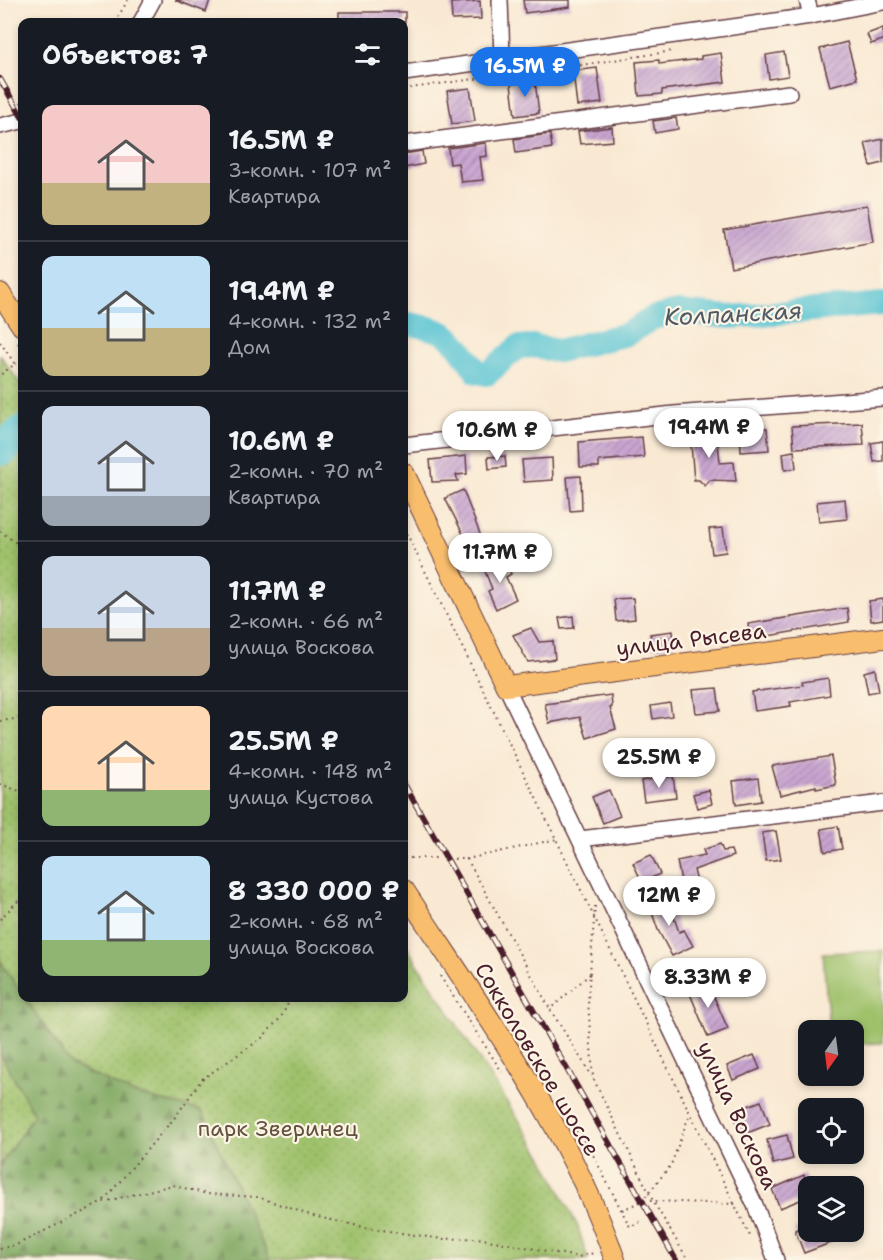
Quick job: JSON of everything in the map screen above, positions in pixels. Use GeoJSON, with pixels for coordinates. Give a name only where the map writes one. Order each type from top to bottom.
{"type":"FeatureCollection","features":[{"type":"Feature","properties":{"kind":"main road"},"geometry":{"type":"LineString","coordinates":[[0,293],[18,320]]}},
{"type":"Feature","properties":{"kind":"main road","name":"улица Воскова"},"geometry":{"type":"LineString","coordinates":[[408,481],[506,686]]}},
{"type":"Feature","properties":{"kind":"main road","name":"улица Рысева"},"geometry":{"type":"LineString","coordinates":[[506,686],[883,638]]}},
{"type":"Feature","properties":{"kind":"main road","name":"Сокколовское шоссе"},"geometry":{"type":"LineString","coordinates":[[408,896],[498,1034],[562,1140],[584,1181],[613,1255]]}},
{"type":"Feature","properties":{"kind":"street"},"geometry":{"type":"LineString","coordinates":[[143,18],[153,0]]}},
{"type":"Feature","properties":{"kind":"street"},"geometry":{"type":"LineString","coordinates":[[500,0],[502,58]]}},
{"type":"Feature","properties":{"kind":"street"},"geometry":{"type":"LineString","coordinates":[[807,0],[811,16]]}},
{"type":"Feature","properties":{"kind":"street"},"geometry":{"type":"LineString","coordinates":[[408,72],[811,16],[883,2]]}},
{"type":"Feature","properties":{"kind":"street"},"geometry":{"type":"LineString","coordinates":[[408,143],[789,93]]}},
{"type":"Feature","properties":{"kind":"street"},"geometry":{"type":"LineString","coordinates":[[0,126],[18,122]]}},
{"type":"Feature","properties":{"kind":"street"},"geometry":{"type":"LineString","coordinates":[[408,445],[674,414],[883,398]]}},
{"type":"Feature","properties":{"kind":"street","name":"улица Воскова"},"geometry":{"type":"LineString","coordinates":[[506,686],[750,1195],[776,1260]]}},
{"type":"Feature","properties":{"kind":"street"},"geometry":{"type":"LineString","coordinates":[[580,839],[883,804]]}},
{"type":"Feature","properties":{"kind":"path"},"geometry":{"type":"LineString","coordinates":[[117,18],[128,0]]}},
{"type":"Feature","properties":{"kind":"path"},"geometry":{"type":"LineString","coordinates":[[0,342],[15,364]]}},
{"type":"Feature","properties":{"kind":"path"},"geometry":{"type":"LineString","coordinates":[[0,375],[18,362]]}},
{"type":"Feature","properties":{"kind":"path"},"geometry":{"type":"LineString","coordinates":[[0,531],[18,544]]}},
{"type":"Feature","properties":{"kind":"path"},"geometry":{"type":"LineString","coordinates":[[408,536],[753,1241]]}},
{"type":"Feature","properties":{"kind":"path"},"geometry":{"type":"LineString","coordinates":[[0,721],[18,719]]}},
{"type":"Feature","properties":{"kind":"path"},"geometry":{"type":"LineString","coordinates":[[0,784],[18,791]]}},
{"type":"Feature","properties":{"kind":"path"},"geometry":{"type":"LineString","coordinates":[[454,859],[467,859],[557,839]]}},
{"type":"Feature","properties":{"kind":"path"},"geometry":{"type":"LineString","coordinates":[[408,858],[440,858]]}},
{"type":"Feature","properties":{"kind":"path"},"geometry":{"type":"LineString","coordinates":[[467,859],[550,1009],[593,1078],[653,1201],[688,1260]]}},
{"type":"Feature","properties":{"kind":"path"},"geometry":{"type":"LineString","coordinates":[[0,919],[18,901]]}},
{"type":"Feature","properties":{"kind":"path"},"geometry":{"type":"LineString","coordinates":[[593,1078],[588,1000],[596,920]]}},
{"type":"Feature","properties":{"kind":"path"},"geometry":{"type":"LineString","coordinates":[[435,969],[504,1076]]}},
{"type":"Feature","properties":{"kind":"path"},"geometry":{"type":"LineString","coordinates":[[550,1009],[591,974]]}},
{"type":"Feature","properties":{"kind":"path"},"geometry":{"type":"LineString","coordinates":[[103,1202],[176,1116],[202,1078],[261,1039],[280,1017],[289,1002]]}},
{"type":"Feature","properties":{"kind":"path"},"geometry":{"type":"LineString","coordinates":[[621,1211],[642,1201],[671,1165],[690,1113]]}},
{"type":"Feature","properties":{"kind":"path"},"geometry":{"type":"LineString","coordinates":[[576,1131],[590,1149],[630,1227],[640,1222]]}},
{"type":"Feature","properties":{"kind":"path"},"geometry":{"type":"LineString","coordinates":[[0,1249],[18,1244],[103,1202],[173,1185],[207,1194],[258,1197],[313,1216],[442,1239],[478,1238],[578,1257],[613,1255]]}},
{"type":"Feature","properties":{"kind":"path"},"geometry":{"type":"LineString","coordinates":[[642,1201],[735,1204]]}},
{"type":"Feature","properties":{"kind":"green space","name":"парк Зверинец"},"geometry":{"type":"Polygon","coordinates":[[[0,355],[18,380],[18,1002],[408,1002],[408,949],[544,1159],[578,1227],[588,1260],[0,1260],[0,355]]]}},
{"type":"Feature","properties":{"kind":"green space"},"geometry":{"type":"Polygon","coordinates":[[[883,951],[883,1043],[864,1044],[864,1020],[828,1020],[823,953],[883,951]]]}},
{"type":"Feature","properties":{"kind":"green space"},"geometry":{"type":"Polygon","coordinates":[[[0,961],[18,987],[18,1002],[28,1002],[70,1064],[132,1093],[202,1111],[270,1260],[0,1260],[0,1165],[34,1115],[0,1053],[0,961]]]}},
{"type":"Feature","properties":{"kind":"building"},"geometry":{"type":"Polygon","coordinates":[[[175,0],[210,0],[206,12],[175,0]]]}},
{"type":"Feature","properties":{"kind":"building"},"geometry":{"type":"Polygon","coordinates":[[[523,0],[570,0],[570,7],[525,13],[523,0]]]}},
{"type":"Feature","properties":{"kind":"building"},"geometry":{"type":"Polygon","coordinates":[[[480,1],[481,19],[452,20],[451,3],[480,1]]]}},
{"type":"Feature","properties":{"kind":"building"},"geometry":{"type":"Polygon","coordinates":[[[339,12],[405,12],[405,18],[339,18],[339,12]]]}},
{"type":"Feature","properties":{"kind":"building"},"geometry":{"type":"Polygon","coordinates":[[[883,28],[883,40],[871,44],[867,34],[883,28]]]}},
{"type":"Feature","properties":{"kind":"building"},"geometry":{"type":"Polygon","coordinates":[[[847,42],[857,79],[830,86],[820,49],[847,42]]]}},
{"type":"Feature","properties":{"kind":"building"},"geometry":{"type":"Polygon","coordinates":[[[784,52],[788,76],[769,79],[766,55],[784,52]]]}},
{"type":"Feature","properties":{"kind":"building"},"geometry":{"type":"Polygon","coordinates":[[[721,53],[725,82],[662,90],[662,94],[639,96],[636,62],[659,60],[659,64],[701,59],[701,56],[721,53]]]}},
{"type":"Feature","properties":{"kind":"building"},"geometry":{"type":"Polygon","coordinates":[[[597,68],[602,103],[577,106],[573,71],[597,68]]]}},
{"type":"Feature","properties":{"kind":"building"},"geometry":{"type":"Polygon","coordinates":[[[535,81],[539,113],[515,116],[511,84],[535,81]]]}},
{"type":"Feature","properties":{"kind":"building"},"geometry":{"type":"Polygon","coordinates":[[[470,88],[475,121],[452,124],[447,91],[470,88]]]}},
{"type":"Feature","properties":{"kind":"building"},"geometry":{"type":"Polygon","coordinates":[[[676,118],[678,129],[655,133],[653,121],[676,118]]]}},
{"type":"Feature","properties":{"kind":"building"},"geometry":{"type":"Polygon","coordinates":[[[612,127],[613,141],[580,144],[578,131],[612,127]]]}},
{"type":"Feature","properties":{"kind":"building"},"geometry":{"type":"Polygon","coordinates":[[[550,134],[552,148],[516,153],[514,139],[550,134]]]}},
{"type":"Feature","properties":{"kind":"building"},"geometry":{"type":"Polygon","coordinates":[[[883,139],[883,163],[871,166],[865,143],[883,139]]]}},
{"type":"Feature","properties":{"kind":"building"},"geometry":{"type":"Polygon","coordinates":[[[486,143],[487,156],[480,157],[483,180],[461,182],[458,163],[450,164],[448,148],[486,143]]]}},
{"type":"Feature","properties":{"kind":"building"},"geometry":{"type":"Polygon","coordinates":[[[422,151],[424,164],[408,167],[408,153],[422,151]]]}},
{"type":"Feature","properties":{"kind":"building"},"geometry":{"type":"Polygon","coordinates":[[[867,205],[873,242],[731,268],[724,230],[867,205]]]}},
{"type":"Feature","properties":{"kind":"building"},"geometry":{"type":"Polygon","coordinates":[[[862,423],[864,445],[794,448],[792,426],[862,423]]]}},
{"type":"Feature","properties":{"kind":"building"},"geometry":{"type":"Polygon","coordinates":[[[767,428],[769,450],[741,452],[740,429],[767,428]]]}},
{"type":"Feature","properties":{"kind":"building"},"geometry":{"type":"Polygon","coordinates":[[[717,432],[720,463],[734,462],[736,481],[710,480],[705,486],[699,480],[694,480],[690,433],[717,432]]]}},
{"type":"Feature","properties":{"kind":"building"},"geometry":{"type":"Polygon","coordinates":[[[642,437],[644,457],[599,461],[599,467],[580,467],[579,442],[642,437]]]}},
{"type":"Feature","properties":{"kind":"building"},"geometry":{"type":"Polygon","coordinates":[[[883,441],[883,461],[874,462],[871,443],[883,441]]]}},
{"type":"Feature","properties":{"kind":"building"},"geometry":{"type":"Polygon","coordinates":[[[794,451],[796,468],[785,470],[783,453],[794,451]]]}},
{"type":"Feature","properties":{"kind":"building"},"geometry":{"type":"Polygon","coordinates":[[[466,456],[467,474],[456,475],[458,481],[432,482],[430,460],[466,456]]]}},
{"type":"Feature","properties":{"kind":"building"},"geometry":{"type":"Polygon","coordinates":[[[505,456],[506,467],[489,469],[488,457],[505,456]]]}},
{"type":"Feature","properties":{"kind":"building"},"geometry":{"type":"Polygon","coordinates":[[[552,458],[553,480],[524,482],[522,460],[552,458]]]}},
{"type":"Feature","properties":{"kind":"building"},"geometry":{"type":"Polygon","coordinates":[[[581,476],[582,510],[570,511],[567,477],[581,476]]]}},
{"type":"Feature","properties":{"kind":"building"},"geometry":{"type":"Polygon","coordinates":[[[463,490],[485,547],[472,552],[445,498],[463,490]]]}},
{"type":"Feature","properties":{"kind":"building"},"geometry":{"type":"Polygon","coordinates":[[[845,499],[847,519],[819,522],[817,502],[845,499]]]}},
{"type":"Feature","properties":{"kind":"building"},"geometry":{"type":"Polygon","coordinates":[[[723,528],[726,552],[712,554],[709,529],[723,528]]]}},
{"type":"Feature","properties":{"kind":"building"},"geometry":{"type":"Polygon","coordinates":[[[500,562],[507,563],[511,574],[506,577],[516,599],[496,609],[488,591],[492,589],[484,569],[500,562]]]}},
{"type":"Feature","properties":{"kind":"building"},"geometry":{"type":"Polygon","coordinates":[[[633,598],[635,619],[616,621],[614,599],[633,598]]]}},
{"type":"Feature","properties":{"kind":"building"},"geometry":{"type":"Polygon","coordinates":[[[883,599],[883,619],[871,621],[869,601],[883,599]]]}},
{"type":"Feature","properties":{"kind":"building"},"geometry":{"type":"Polygon","coordinates":[[[847,608],[849,622],[750,639],[748,624],[847,608]]]}},
{"type":"Feature","properties":{"kind":"building"},"geometry":{"type":"Polygon","coordinates":[[[573,616],[574,628],[561,629],[559,618],[573,616]]]}},
{"type":"Feature","properties":{"kind":"building"},"geometry":{"type":"Polygon","coordinates":[[[531,628],[539,642],[553,641],[555,659],[528,662],[513,635],[531,628]]]}},
{"type":"Feature","properties":{"kind":"building"},"geometry":{"type":"Polygon","coordinates":[[[673,631],[674,646],[652,648],[650,634],[673,631]]]}},
{"type":"Feature","properties":{"kind":"building"},"geometry":{"type":"Polygon","coordinates":[[[875,669],[879,691],[868,693],[864,672],[875,669]]]}},
{"type":"Feature","properties":{"kind":"building"},"geometry":{"type":"Polygon","coordinates":[[[828,678],[830,695],[790,702],[791,706],[755,711],[752,692],[803,685],[802,682],[828,678]]]}},
{"type":"Feature","properties":{"kind":"building"},"geometry":{"type":"Polygon","coordinates":[[[717,688],[720,711],[696,713],[693,690],[717,688]]]}},
{"type":"Feature","properties":{"kind":"building"},"geometry":{"type":"Polygon","coordinates":[[[611,695],[612,707],[610,708],[616,729],[587,738],[580,717],[549,723],[545,704],[611,695]]]}},
{"type":"Feature","properties":{"kind":"building"},"geometry":{"type":"Polygon","coordinates":[[[670,703],[672,716],[653,719],[651,706],[670,703]]]}},
{"type":"Feature","properties":{"kind":"building"},"geometry":{"type":"Polygon","coordinates":[[[831,756],[836,785],[816,789],[816,786],[780,795],[772,766],[831,756]]]}},
{"type":"Feature","properties":{"kind":"building"},"geometry":{"type":"Polygon","coordinates":[[[673,776],[676,797],[644,801],[641,781],[673,776]]]}},
{"type":"Feature","properties":{"kind":"building"},"geometry":{"type":"Polygon","coordinates":[[[758,778],[761,801],[736,805],[733,781],[758,778]]]}},
{"type":"Feature","properties":{"kind":"building"},"geometry":{"type":"Polygon","coordinates":[[[609,790],[620,816],[603,823],[592,797],[609,790]]]}},
{"type":"Feature","properties":{"kind":"building"},"geometry":{"type":"Polygon","coordinates":[[[709,790],[712,804],[697,808],[693,794],[709,790]]]}},
{"type":"Feature","properties":{"kind":"building"},"geometry":{"type":"Polygon","coordinates":[[[838,826],[842,849],[825,852],[821,829],[838,826]]]}},
{"type":"Feature","properties":{"kind":"building"},"geometry":{"type":"Polygon","coordinates":[[[776,831],[781,859],[766,861],[762,833],[776,831]]]}},
{"type":"Feature","properties":{"kind":"building"},"geometry":{"type":"Polygon","coordinates":[[[720,844],[723,851],[731,850],[733,856],[694,870],[697,882],[682,886],[677,861],[705,855],[703,850],[720,844]]]}},
{"type":"Feature","properties":{"kind":"building"},"geometry":{"type":"Polygon","coordinates":[[[651,855],[660,874],[642,882],[633,863],[651,855]]]}},
{"type":"Feature","properties":{"kind":"building"},"geometry":{"type":"Polygon","coordinates":[[[667,897],[679,932],[684,930],[693,946],[672,956],[658,930],[649,904],[667,897]]]}},
{"type":"Feature","properties":{"kind":"building"},"geometry":{"type":"Polygon","coordinates":[[[707,981],[728,1029],[708,1037],[688,989],[707,981]]]}},
{"type":"Feature","properties":{"kind":"building"},"geometry":{"type":"Polygon","coordinates":[[[754,1055],[760,1069],[733,1080],[727,1066],[754,1055]]]}},
{"type":"Feature","properties":{"kind":"building"},"geometry":{"type":"Polygon","coordinates":[[[761,1101],[770,1124],[742,1135],[732,1112],[761,1101]]]}},
{"type":"Feature","properties":{"kind":"building"},"geometry":{"type":"Polygon","coordinates":[[[787,1135],[793,1159],[773,1164],[767,1140],[787,1135]]]}},
{"type":"Feature","properties":{"kind":"building"},"geometry":{"type":"Polygon","coordinates":[[[798,1178],[798,1201],[780,1208],[772,1189],[798,1178]]]}},
{"type":"Feature","properties":{"kind":"building"},"geometry":{"type":"Polygon","coordinates":[[[800,1242],[833,1242],[804,1253],[800,1242]]]}},
{"type":"Feature","properties":{"kind":"waterway","name":"Колпанская"},"geometry":{"type":"LineString","coordinates":[[408,324],[448,336],[477,372],[487,374],[518,347],[534,346],[558,351],[627,334],[653,318],[678,312],[730,317],[883,304]]}},
{"type":"Feature","properties":{"kind":"waterway"},"geometry":{"type":"LineString","coordinates":[[12,434],[10,426],[14,420],[18,420]]}},
{"type":"Feature","properties":{"kind":"waterway","name":"Колпанская"},"geometry":{"type":"LineString","coordinates":[[0,454],[6,453],[12,446],[12,434],[18,430]]}},
{"type":"Feature","properties":{"kind":"railway"},"geometry":{"type":"LineString","coordinates":[[0,79],[18,110]]}},
{"type":"Feature","properties":{"kind":"railway"},"geometry":{"type":"LineString","coordinates":[[408,791],[676,1260]]}}]}
